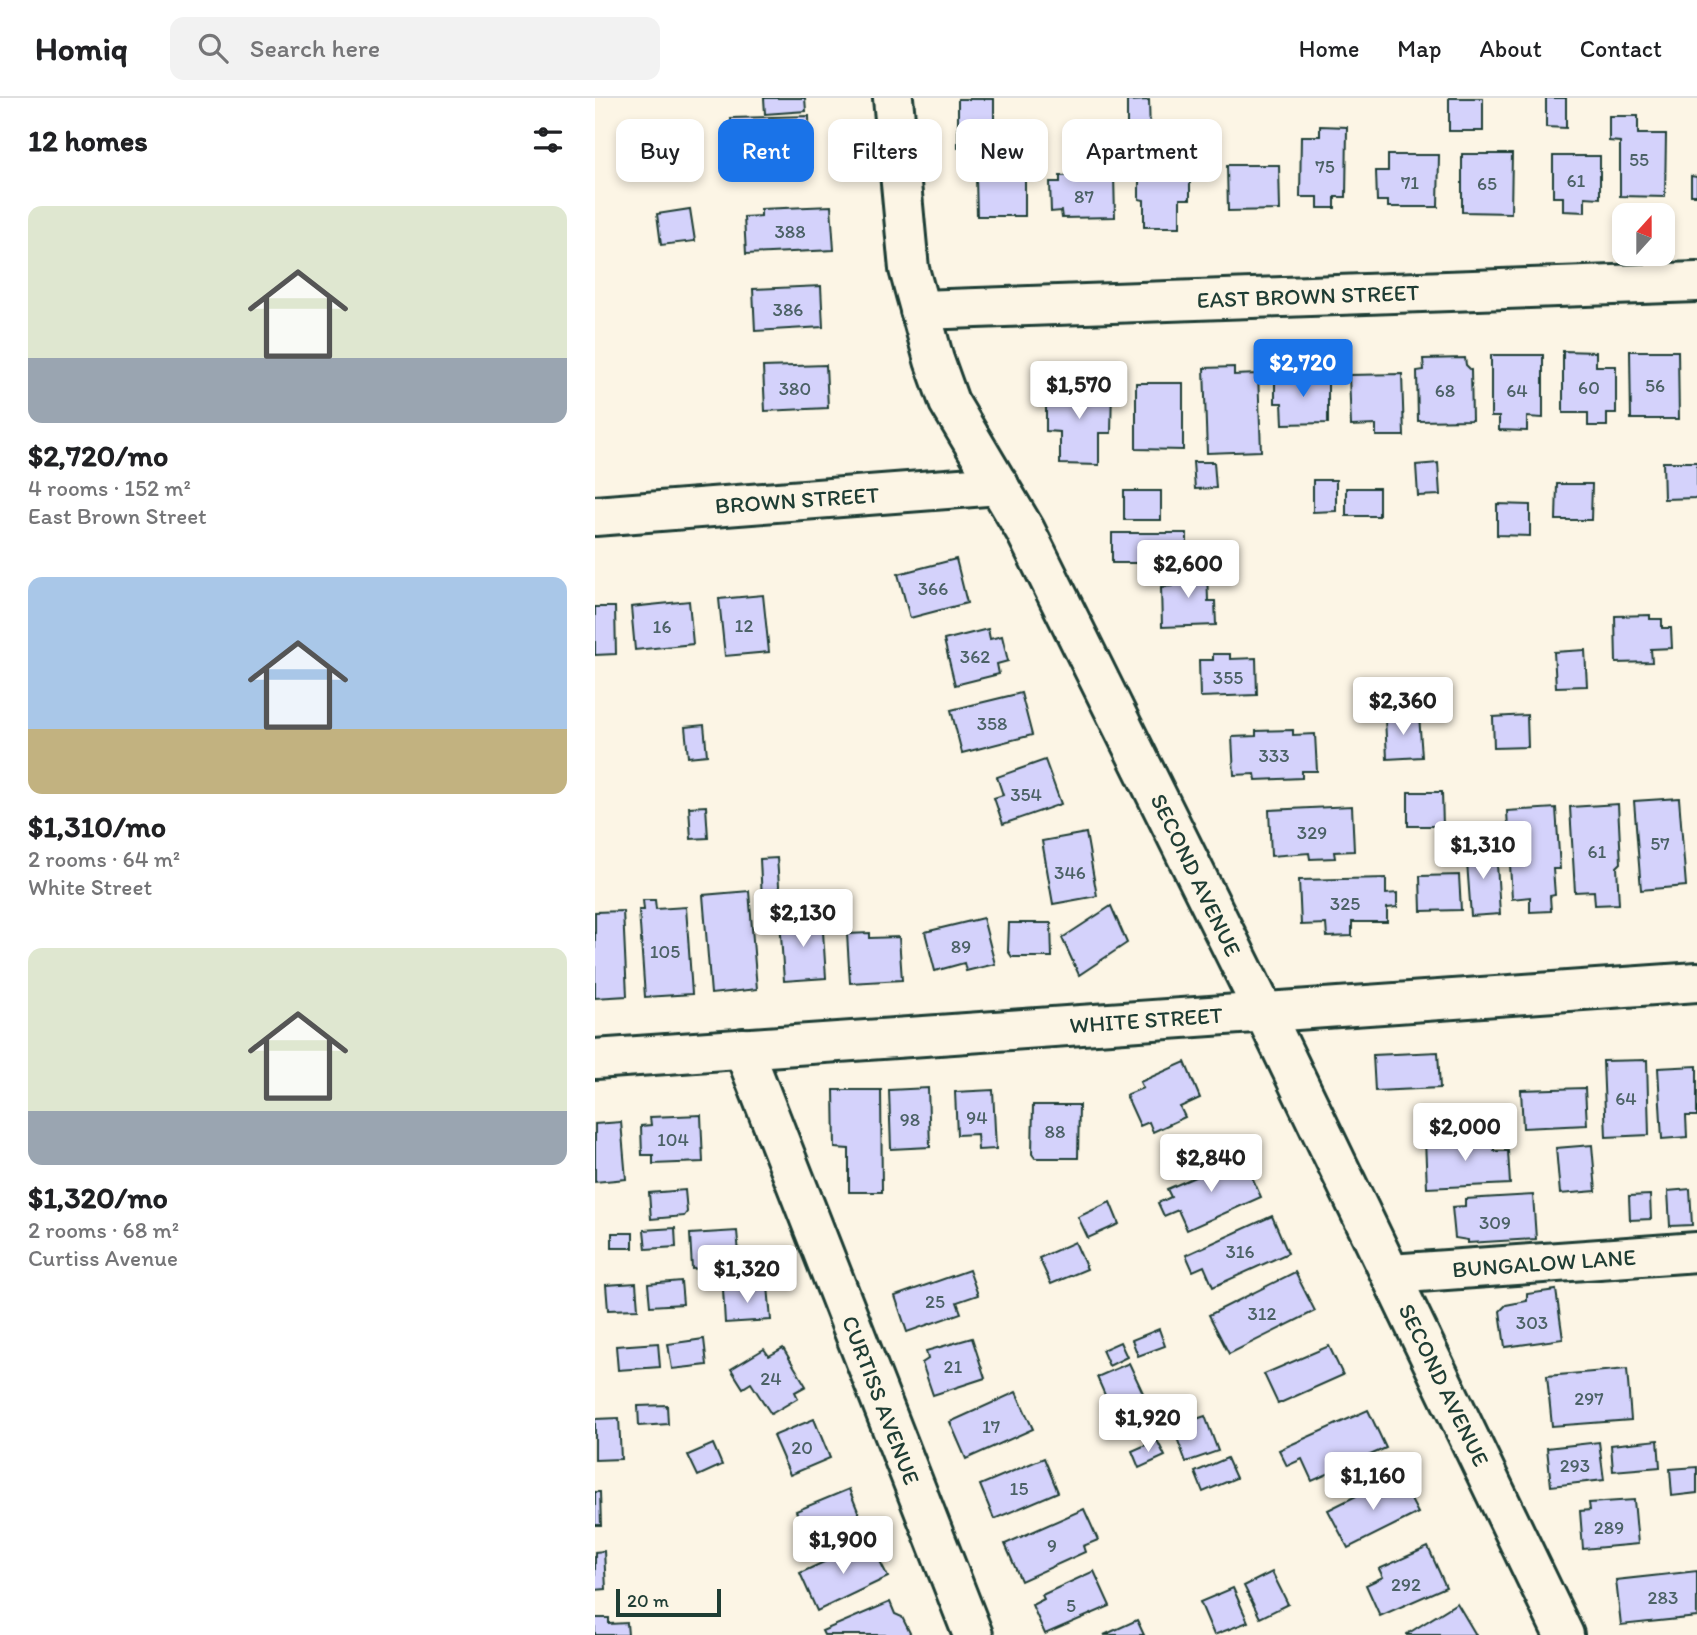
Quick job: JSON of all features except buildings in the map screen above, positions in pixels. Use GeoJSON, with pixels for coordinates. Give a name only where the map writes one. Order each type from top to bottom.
{"type":"FeatureCollection","features":[{"type":"Feature","properties":{"kind":"street","name":"SECOND AVENUE"},"geometry":{"type":"LineString","coordinates":[[893,98],[909,269],[934,360],[949,402],[1025,530],[1264,1012],[1565,1635]]}},
{"type":"Feature","properties":{"kind":"street","name":"EAST BROWN STREET"},"geometry":{"type":"LineString","coordinates":[[920,310],[1697,282]]}},
{"type":"Feature","properties":{"kind":"street","name":"BROWN STREET"},"geometry":{"type":"LineString","coordinates":[[595,516],[999,485]]}},
{"type":"Feature","properties":{"kind":"street","name":"WHITE STREET"},"geometry":{"type":"LineString","coordinates":[[595,1059],[1697,982]]}},
{"type":"Feature","properties":{"kind":"street","name":"CURTISS AVENUE"},"geometry":{"type":"LineString","coordinates":[[743,1048],[973,1635]]}},
{"type":"Feature","properties":{"kind":"street","name":"BUNGALOW LANE"},"geometry":{"type":"LineString","coordinates":[[1391,1274],[1697,1252]]}}]}
